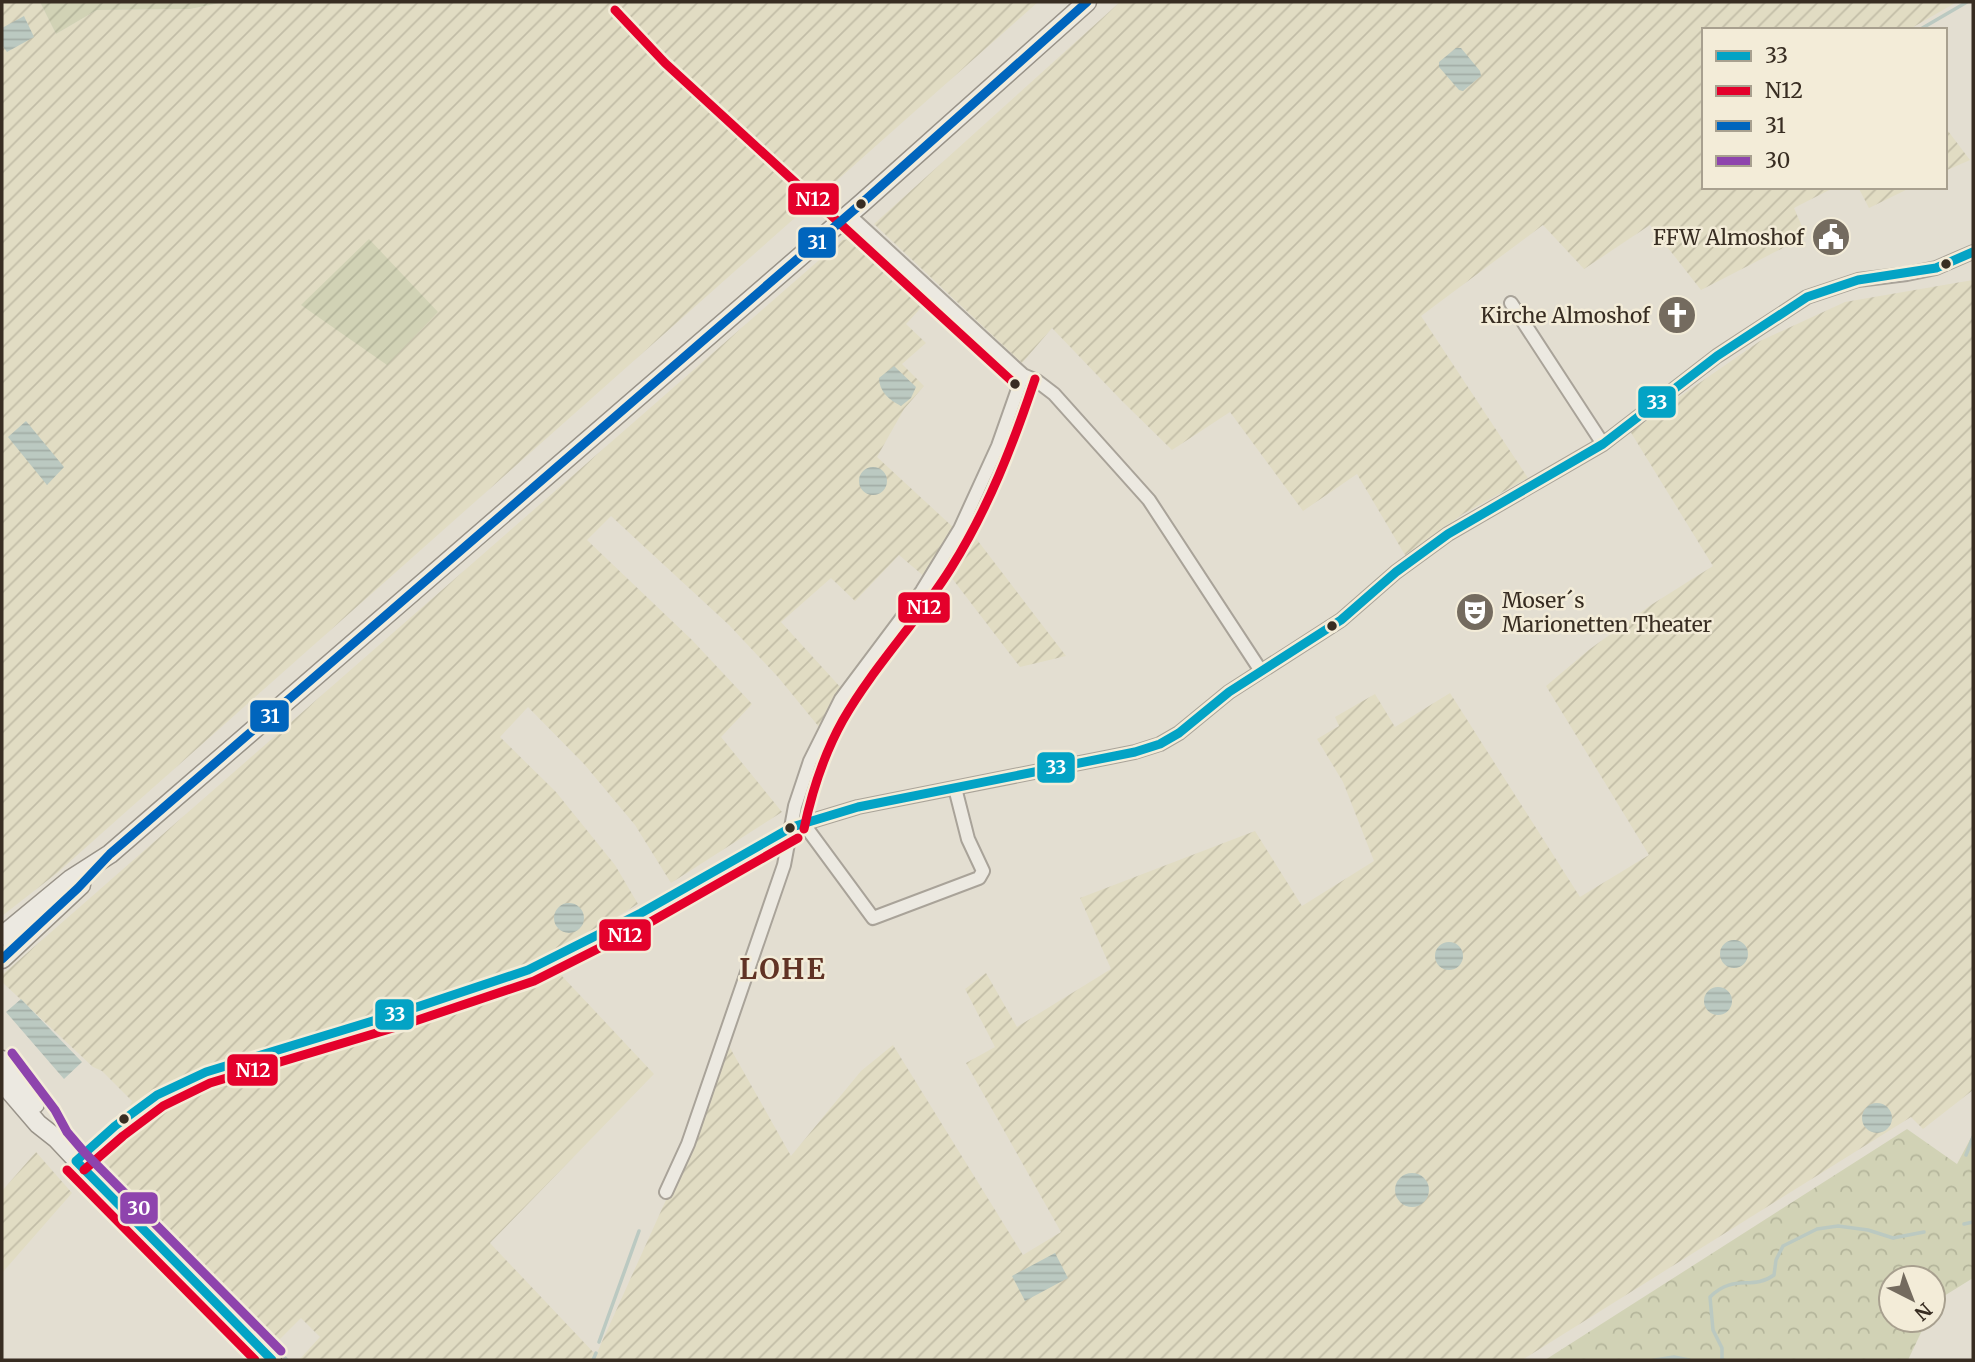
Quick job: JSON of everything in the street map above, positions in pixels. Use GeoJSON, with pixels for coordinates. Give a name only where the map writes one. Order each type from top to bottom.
{"type":"FeatureCollection","features":[{"type":"Feature","properties":{"kind":"main road"},"geometry":{"type":"LineString","coordinates":[[2,959],[78,888],[110,853],[849,215],[1087,2]]}},
{"type":"Feature","properties":{"kind":"main road"},"geometry":{"type":"LineString","coordinates":[[2,936],[71,879],[110,853]]}},
{"type":"Feature","properties":{"kind":"main road"},"geometry":{"type":"LineString","coordinates":[[2,1060],[45,1118],[57,1139]]}},
{"type":"Feature","properties":{"kind":"main road"},"geometry":{"type":"LineString","coordinates":[[2,1082],[38,1124],[57,1139],[272,1360]]}},
{"type":"Feature","properties":{"kind":"street"},"geometry":{"type":"LineString","coordinates":[[849,215],[1023,375],[1037,381],[1054,394],[1149,500],[1261,671]]}},
{"type":"Feature","properties":{"kind":"street"},"geometry":{"type":"LineString","coordinates":[[797,825],[858,807],[1135,752],[1160,744],[1180,733],[1229,692],[1341,620],[1396,572],[1448,534],[1603,444],[1717,356],[1807,297],[1857,280],[1924,271],[1973,252]]}},
{"type":"Feature","properties":{"kind":"street"},"geometry":{"type":"LineString","coordinates":[[1511,303],[1603,444]]}},
{"type":"Feature","properties":{"kind":"street"},"geometry":{"type":"LineString","coordinates":[[666,1192],[688,1144],[784,865],[797,825],[795,806],[810,761],[830,719],[855,679],[922,591],[960,528],[998,446],[1023,375]]}},
{"type":"Feature","properties":{"kind":"street"},"geometry":{"type":"LineString","coordinates":[[797,825],[873,918],[979,878],[982,872],[968,839],[956,788]]}},
{"type":"Feature","properties":{"kind":"shaded area"},"geometry":{"type":"Polygon","coordinates":[[[2,2],[40,2],[56,34],[97,10],[190,9],[225,2],[1038,2],[57,873],[2,916],[2,2]]]}},
{"type":"Feature","properties":{"kind":"shaded area"},"geometry":{"type":"Polygon","coordinates":[[[1120,2],[1957,2],[1912,28],[1702,28],[1702,189],[1831,189],[1794,208],[1806,236],[1701,290],[1650,225],[1584,269],[1543,225],[1421,316],[1528,478],[1463,514],[1405,555],[1357,474],[1303,511],[1230,412],[1172,450],[1052,328],[1022,363],[874,224],[1120,2]]]}},
{"type":"Feature","properties":{"kind":"shaded area"},"geometry":{"type":"Polygon","coordinates":[[[24,16],[34,37],[7,52],[2,45],[2,28],[24,16]]]}},
{"type":"Feature","properties":{"kind":"shaded area"},"geometry":{"type":"Polygon","coordinates":[[[1456,48],[1461,48],[1481,76],[1463,91],[1459,90],[1439,67],[1439,62],[1456,48]]]}},
{"type":"Feature","properties":{"kind":"shaded area"},"geometry":{"type":"Polygon","coordinates":[[[1947,130],[1970,160],[1947,170],[1947,130]]]}},
{"type":"Feature","properties":{"kind":"shaded area"},"geometry":{"type":"Polygon","coordinates":[[[1859,189],[1908,189],[1869,208],[1859,189]]]}},
{"type":"Feature","properties":{"kind":"shaded area"},"geometry":{"type":"Polygon","coordinates":[[[865,238],[930,298],[906,324],[926,343],[902,364],[924,386],[904,409],[877,457],[954,528],[968,528],[1066,656],[1020,667],[938,560],[926,578],[899,555],[855,601],[831,578],[781,622],[842,689],[819,727],[778,677],[729,625],[611,516],[587,540],[692,640],[752,704],[721,737],[782,812],[671,883],[635,825],[584,764],[528,707],[500,737],[556,792],[615,865],[638,904],[546,959],[654,1074],[490,1243],[596,1355],[689,1149],[729,1046],[791,1156],[861,1071],[893,1045],[1023,1255],[1061,1232],[966,1063],[995,1047],[965,989],[986,973],[1017,1027],[1111,969],[1080,898],[1255,831],[1302,906],[1374,861],[1343,782],[1317,739],[1339,726],[1335,717],[1375,694],[1395,727],[1450,693],[1580,897],[1649,855],[1546,686],[1590,649],[1651,605],[1713,566],[1630,431],[1760,341],[1845,302],[1973,280],[1973,1090],[1923,1129],[1911,1117],[1522,1360],[299,1360],[320,1337],[301,1318],[279,1340],[95,1153],[117,1132],[132,1101],[2,982],[2,975],[842,240],[865,238]]]}},
{"type":"Feature","properties":{"kind":"shaded area"},"geometry":{"type":"Polygon","coordinates":[[[894,366],[916,387],[911,398],[901,406],[886,395],[879,383],[879,378],[894,366]]]}},
{"type":"Feature","properties":{"kind":"shaded area"},"geometry":{"type":"Polygon","coordinates":[[[26,421],[64,467],[47,485],[8,437],[26,421]]]}},
{"type":"Feature","properties":{"kind":"shaded area"},"geometry":{"type":"Polygon","coordinates":[[[873,467],[883,471],[887,481],[883,491],[873,495],[863,491],[859,481],[863,471],[873,467]]]}},
{"type":"Feature","properties":{"kind":"shaded area"},"geometry":{"type":"Polygon","coordinates":[[[569,903],[580,907],[584,918],[580,929],[569,933],[558,929],[554,918],[558,907],[569,903]]]}},
{"type":"Feature","properties":{"kind":"shaded area"},"geometry":{"type":"Polygon","coordinates":[[[1734,940],[1744,944],[1748,954],[1744,964],[1734,968],[1724,964],[1720,954],[1724,944],[1734,940]]]}},
{"type":"Feature","properties":{"kind":"shaded area"},"geometry":{"type":"Polygon","coordinates":[[[1449,942],[1459,946],[1463,956],[1459,966],[1449,970],[1439,966],[1435,956],[1439,946],[1449,942]]]}},
{"type":"Feature","properties":{"kind":"shaded area"},"geometry":{"type":"Polygon","coordinates":[[[1718,987],[1728,991],[1732,1001],[1728,1011],[1718,1015],[1708,1011],[1704,1001],[1708,991],[1718,987]]]}},
{"type":"Feature","properties":{"kind":"shaded area"},"geometry":{"type":"Polygon","coordinates":[[[21,999],[82,1062],[64,1079],[6,1012],[21,999]]]}},
{"type":"Feature","properties":{"kind":"shaded area"},"geometry":{"type":"Polygon","coordinates":[[[1877,1103],[1888,1107],[1892,1118],[1888,1129],[1877,1133],[1866,1129],[1862,1118],[1866,1107],[1877,1103]]]}},
{"type":"Feature","properties":{"kind":"shaded area"},"geometry":{"type":"Polygon","coordinates":[[[36,1152],[72,1193],[2,1273],[2,1191],[36,1152]]]}},
{"type":"Feature","properties":{"kind":"shaded area"},"geometry":{"type":"Polygon","coordinates":[[[1412,1173],[1424,1178],[1429,1190],[1424,1202],[1412,1207],[1400,1202],[1395,1190],[1400,1178],[1412,1173]]]}},
{"type":"Feature","properties":{"kind":"shaded area"},"geometry":{"type":"Polygon","coordinates":[[[1055,1253],[1068,1278],[1025,1301],[1012,1276],[1055,1253]]]}},
{"type":"Feature","properties":{"kind":"green space"},"geometry":{"type":"Polygon","coordinates":[[[40,2],[225,2],[190,9],[97,10],[56,34],[40,2]]]}},
{"type":"Feature","properties":{"kind":"green space"},"geometry":{"type":"Polygon","coordinates":[[[369,239],[438,312],[387,365],[301,305],[369,239]]]}},
{"type":"Feature","properties":{"kind":"green space"},"geometry":{"type":"Polygon","coordinates":[[[1907,1129],[1957,1164],[1973,1134],[1973,1278],[1947,1294],[1947,1264],[1877,1264],[1877,1334],[1920,1334],[1908,1360],[1545,1360],[1907,1129]]]}},
{"type":"Feature","properties":{"kind":"waterway"},"geometry":{"type":"LineString","coordinates":[[1922,28],[1967,2]]}},
{"type":"Feature","properties":{"kind":"waterway"},"geometry":{"type":"LineString","coordinates":[[1966,1155],[1973,1137]]}},
{"type":"Feature","properties":{"kind":"waterway"},"geometry":{"type":"LineString","coordinates":[[92,1162],[133,1202]]}},
{"type":"Feature","properties":{"kind":"waterway"},"geometry":{"type":"LineString","coordinates":[[138,1207],[287,1360]]}},
{"type":"Feature","properties":{"kind":"waterway"},"geometry":{"type":"LineString","coordinates":[[1964,1224],[1973,1222]]}},
{"type":"Feature","properties":{"kind":"waterway"},"geometry":{"type":"LineString","coordinates":[[1722,1360],[1722,1348],[1713,1330],[1710,1297],[1727,1286],[1758,1282],[1774,1275],[1776,1260],[1783,1246],[1817,1229],[1838,1226],[1868,1230],[1893,1238],[1924,1232]]}},
{"type":"Feature","properties":{"kind":"waterway"},"geometry":{"type":"LineString","coordinates":[[599,1342],[639,1231]]}},
{"type":"Feature","properties":{"kind":"waterway"},"geometry":{"type":"LineString","coordinates":[[593,1360],[596,1353]]}},
{"type":"Feature","properties":{"kind":"waterway"},"geometry":{"type":"LineString","coordinates":[[1655,1360],[1674,1357],[1689,1360]]}},
{"type":"Feature","properties":{"kind":"transit line","name":"31"},"geometry":{"type":"LineString","coordinates":[[2,959],[110,854],[862,203],[1087,2]]}},
{"type":"Feature","properties":{"kind":"transit line","name":"N12"},"geometry":{"type":"LineString","coordinates":[[615,10],[665,63],[1015,384]]}},
{"type":"Feature","properties":{"kind":"transit line","name":"33"},"geometry":{"type":"LineString","coordinates":[[76,1161],[115,1126],[157,1095],[206,1072],[528,970],[641,913],[792,827],[858,807],[1135,752],[1160,744],[1179,733],[1229,692],[1341,620],[1396,572],[1448,534],[1603,444],[1717,356],[1807,297],[1858,280],[1936,268],[1973,252]]}},
{"type":"Feature","properties":{"kind":"transit line","name":"N12"},"geometry":{"type":"LineString","coordinates":[[804,829],[819,773],[836,733],[868,681],[938,588],[977,523],[999,476],[1035,379]]}},
{"type":"Feature","properties":{"kind":"transit line","name":"N12"},"geometry":{"type":"LineString","coordinates":[[84,1170],[163,1106],[210,1083],[403,1025],[534,981],[647,924],[798,838]]}},
{"type":"Feature","properties":{"kind":"transit line","name":"30"},"geometry":{"type":"LineString","coordinates":[[12,1053],[55,1110],[67,1132],[85,1153],[281,1351]]}},
{"type":"Feature","properties":{"kind":"transit line","name":"33"},"geometry":{"type":"LineString","coordinates":[[76,1161],[272,1360]]}},
{"type":"Feature","properties":{"kind":"transit line","name":"N12"},"geometry":{"type":"LineString","coordinates":[[67,1170],[255,1360]]}},
{"type":"Feature","properties":{"kind":"place","name":"FFW Almoshof"},"geometry":{"type":"Point","coordinates":[1831,237]}},
{"type":"Feature","properties":{"kind":"place","name":"Kirche Almoshof"},"geometry":{"type":"Point","coordinates":[1677,315]}},
{"type":"Feature","properties":{"kind":"place","name":"Moser´s Marionetten Theater"},"geometry":{"type":"Point","coordinates":[1475,612]}},
{"type":"Feature","properties":{"kind":"district","name":"LOHE"},"geometry":{"type":"Point","coordinates":[783,969]}}]}
